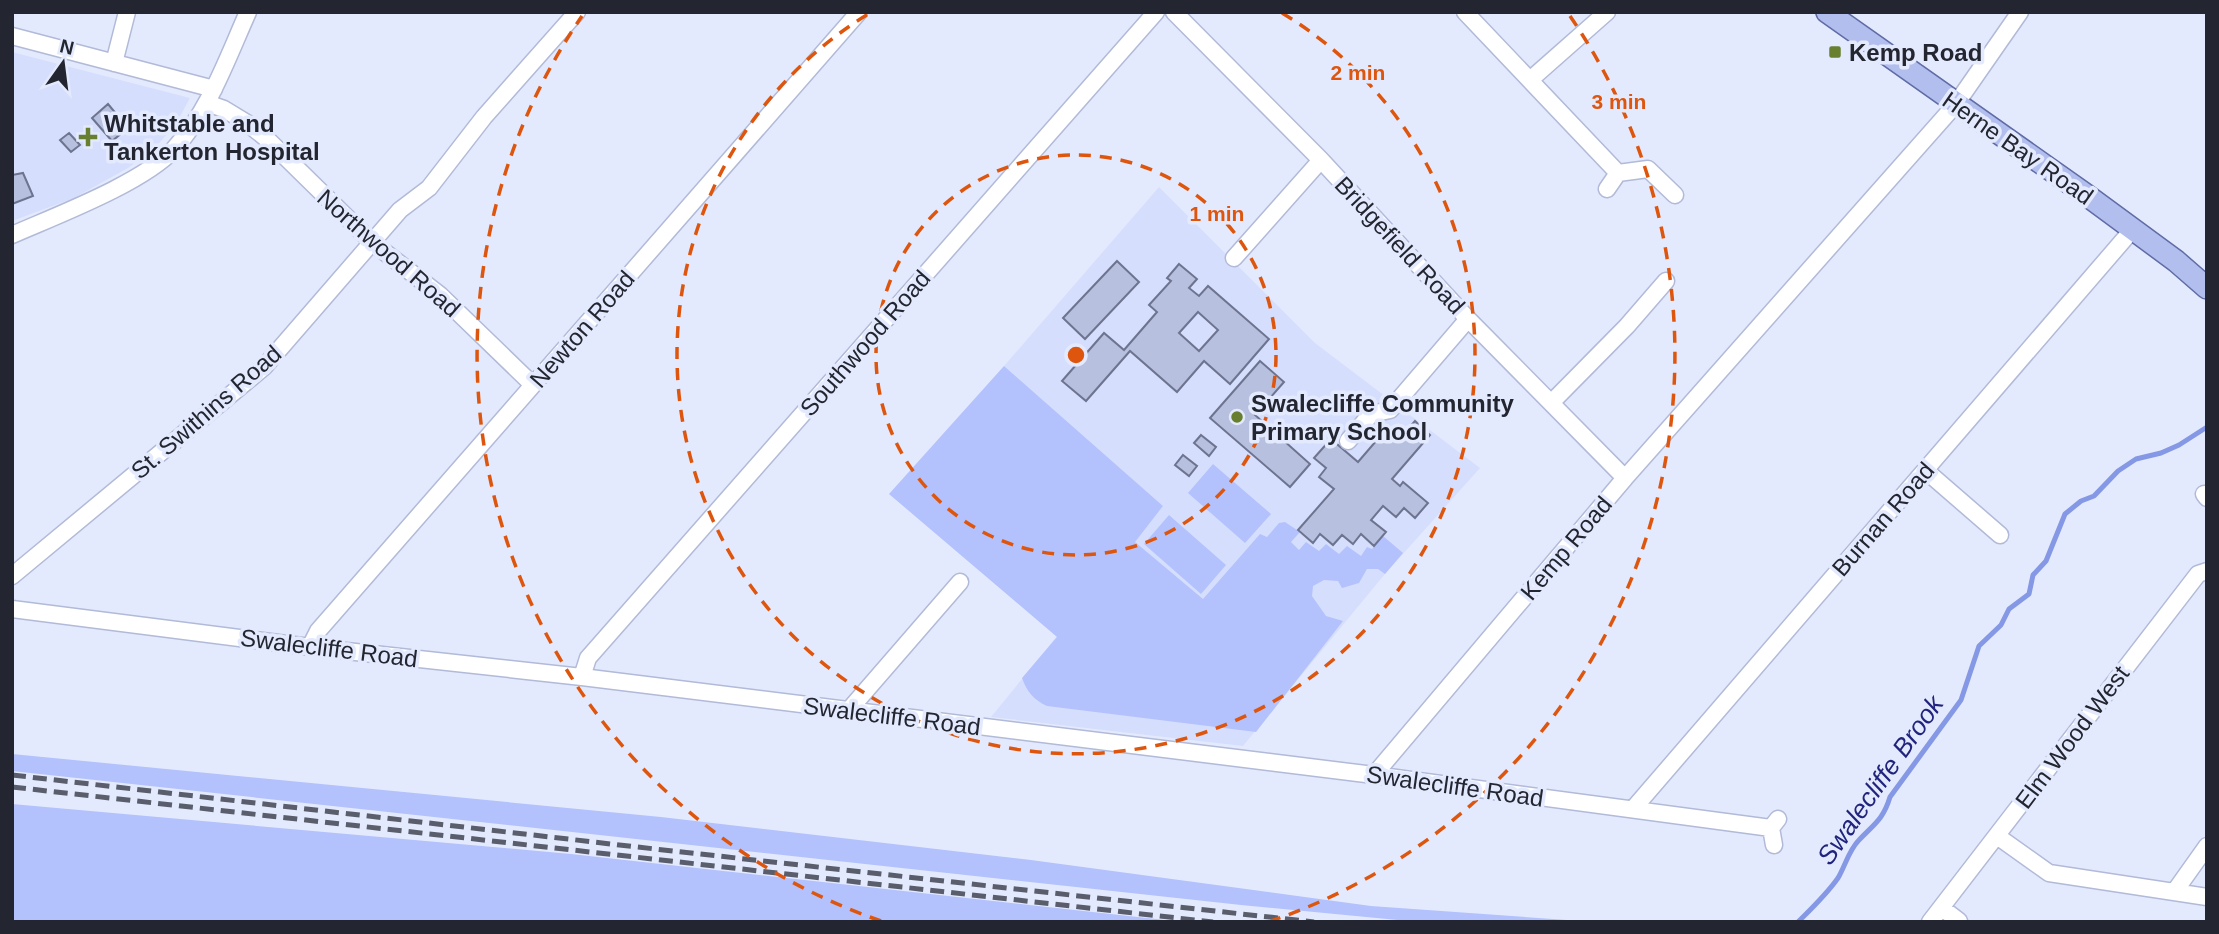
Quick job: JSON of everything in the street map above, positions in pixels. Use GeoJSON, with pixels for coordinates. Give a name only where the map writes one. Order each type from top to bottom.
{"type":"FeatureCollection","features":[{"type":"Feature","properties":{"kind":"main road","name":"Herne Bay Road"},"geometry":{"type":"LineString","coordinates":[[1827,12],[2133,229],[2207,288]]}},
{"type":"Feature","properties":{"kind":"street"},"geometry":{"type":"LineString","coordinates":[[114,63],[127,12]]}},
{"type":"Feature","properties":{"kind":"street"},"geometry":{"type":"LineString","coordinates":[[12,235],[123,184],[173,150],[211,96],[248,12]]}},
{"type":"Feature","properties":{"kind":"street","name":"St. Swithins Road"},"geometry":{"type":"LineString","coordinates":[[12,576],[264,367],[400,211],[429,188],[484,117],[577,12]]}},
{"type":"Feature","properties":{"kind":"street","name":"Newton Road"},"geometry":{"type":"LineString","coordinates":[[310,647],[317,631],[859,12]]}},
{"type":"Feature","properties":{"kind":"street","name":"Southwood Road"},"geometry":{"type":"LineString","coordinates":[[582,677],[588,658],[1156,12]]}},
{"type":"Feature","properties":{"kind":"street","name":"Bridgefield Road"},"geometry":{"type":"LineString","coordinates":[[1174,12],[1321,160],[1468,319],[1625,478]]}},
{"type":"Feature","properties":{"kind":"street"},"geometry":{"type":"LineString","coordinates":[[1465,12],[1618,173]]}},
{"type":"Feature","properties":{"kind":"street"},"geometry":{"type":"LineString","coordinates":[[1530,80],[1607,12]]}},
{"type":"Feature","properties":{"kind":"street","name":"Kemp Road"},"geometry":{"type":"LineString","coordinates":[[1374,775],[1625,478],[1955,104],[2020,12]]}},
{"type":"Feature","properties":{"kind":"street","name":"Northwood Road"},"geometry":{"type":"LineString","coordinates":[[12,36],[114,63],[211,96],[224,109],[267,139],[373,243],[440,295],[533,385]]}},
{"type":"Feature","properties":{"kind":"street"},"geometry":{"type":"LineString","coordinates":[[1234,258],[1321,160]]}},
{"type":"Feature","properties":{"kind":"street"},"geometry":{"type":"LineString","coordinates":[[1607,189],[1618,173],[1647,169],[1675,195]]}},
{"type":"Feature","properties":{"kind":"street","name":"Burnan Road"},"geometry":{"type":"LineString","coordinates":[[1633,809],[2133,229]]}},
{"type":"Feature","properties":{"kind":"street"},"geometry":{"type":"LineString","coordinates":[[1551,403],[1627,326],[1665,281]]}},
{"type":"Feature","properties":{"kind":"street"},"geometry":{"type":"LineString","coordinates":[[1348,441],[1371,414],[1390,410],[1468,319]]}},
{"type":"Feature","properties":{"kind":"street"},"geometry":{"type":"LineString","coordinates":[[1925,470],[2000,536]]}},
{"type":"Feature","properties":{"kind":"street","name":"Elm Wood West"},"geometry":{"type":"LineString","coordinates":[[1930,922],[2198,574],[2207,571]]}},
{"type":"Feature","properties":{"kind":"street"},"geometry":{"type":"LineString","coordinates":[[849,710],[959,582]]}},
{"type":"Feature","properties":{"kind":"street","name":"Swalecliffe Road"},"geometry":{"type":"LineString","coordinates":[[12,609],[310,647],[582,677],[1633,809],[1775,824],[1774,845]]}},
{"type":"Feature","properties":{"kind":"street"},"geometry":{"type":"LineString","coordinates":[[1997,836],[2049,873],[2207,897]]}},
{"type":"Feature","properties":{"kind":"street"},"geometry":{"type":"LineString","coordinates":[[2175,891],[2207,846]]}},
{"type":"Feature","properties":{"kind":"street"},"geometry":{"type":"LineString","coordinates":[[1942,908],[1959,920]]}},
{"type":"Feature","properties":{"kind":"shaded area","name":"Whitstable and Tankerton Hospital"},"geometry":{"type":"Polygon","coordinates":[[[12,52],[190,98],[176,124],[153,150],[128,168],[74,198],[12,221],[12,52]]]}},
{"type":"Feature","properties":{"kind":"shaded area","name":"Swalecliffe Community Primary School"},"geometry":{"type":"Polygon","coordinates":[[[1159,187],[1315,343],[1480,468],[1385,574],[1243,746],[991,717],[1163,506],[1004,366],[1159,187]]]}},
{"type":"Feature","properties":{"kind":"shaded area"},"geometry":{"type":"Polygon","coordinates":[[[1004,366],[1163,506],[1135,542],[1203,599],[1260,534],[1267,537],[1279,523],[1285,522],[1300,532],[1291,542],[1299,550],[1306,542],[1319,551],[1326,544],[1339,554],[1347,546],[1361,556],[1367,547],[1372,549],[1383,536],[1403,553],[1385,574],[1378,569],[1367,569],[1359,583],[1342,588],[1338,581],[1324,580],[1313,586],[1312,596],[1326,616],[1343,621],[1256,732],[1047,706],[1038,701],[1022,678],[1057,637],[889,494],[1004,366]]]}},
{"type":"Feature","properties":{"kind":"shaded area"},"geometry":{"type":"Polygon","coordinates":[[[1213,464],[1271,514],[1245,543],[1188,493],[1213,464]]]}},
{"type":"Feature","properties":{"kind":"shaded area"},"geometry":{"type":"Polygon","coordinates":[[[1169,515],[1226,565],[1201,594],[1144,544],[1169,515]]]}},
{"type":"Feature","properties":{"kind":"shaded area"},"geometry":{"type":"Polygon","coordinates":[[[12,754],[661,817],[1031,860],[1371,906],[1596,922],[1418,922],[1241,905],[12,771],[12,754]]]}},
{"type":"Feature","properties":{"kind":"shaded area"},"geometry":{"type":"Polygon","coordinates":[[[12,804],[571,854],[1183,922],[12,922],[12,804]]]}},
{"type":"Feature","properties":{"kind":"building"},"geometry":{"type":"Polygon","coordinates":[[[108,104],[128,128],[112,141],[92,118],[108,104]]]}},
{"type":"Feature","properties":{"kind":"building"},"geometry":{"type":"Polygon","coordinates":[[[69,133],[80,145],[71,152],[60,140],[69,133]]]}},
{"type":"Feature","properties":{"kind":"building"},"geometry":{"type":"Polygon","coordinates":[[[23,173],[33,196],[12,204],[12,175],[23,173]]]}},
{"type":"Feature","properties":{"kind":"building"},"geometry":{"type":"Polygon","coordinates":[[[1117,261],[1139,282],[1085,339],[1063,318],[1117,261]]]}},
{"type":"Feature","properties":{"kind":"building"},"geometry":{"type":"Polygon","coordinates":[[[1179,264],[1197,279],[1189,288],[1199,296],[1208,286],[1269,339],[1230,384],[1204,361],[1177,392],[1130,351],[1086,401],[1062,381],[1104,333],[1124,350],[1157,312],[1149,305],[1171,281],[1167,278],[1179,264]],[[1198,312],[1179,333],[1199,351],[1218,330],[1198,312]]]}},
{"type":"Feature","properties":{"kind":"building"},"geometry":{"type":"Polygon","coordinates":[[[1260,361],[1284,382],[1255,415],[1310,464],[1290,487],[1210,418],[1260,361]]]}},
{"type":"Feature","properties":{"kind":"building"},"geometry":{"type":"Polygon","coordinates":[[[1415,421],[1430,435],[1392,479],[1400,486],[1403,482],[1428,503],[1415,518],[1404,508],[1396,517],[1383,506],[1371,520],[1386,532],[1374,546],[1361,534],[1353,544],[1342,535],[1333,545],[1320,534],[1313,543],[1298,530],[1334,489],[1319,477],[1326,468],[1314,458],[1331,439],[1358,462],[1389,426],[1401,437],[1415,421]]]}},
{"type":"Feature","properties":{"kind":"building"},"geometry":{"type":"Polygon","coordinates":[[[1201,435],[1216,447],[1209,456],[1194,443],[1201,435]]]}},
{"type":"Feature","properties":{"kind":"building"},"geometry":{"type":"Polygon","coordinates":[[[1183,455],[1197,466],[1189,476],[1175,465],[1183,455]]]}},
{"type":"Feature","properties":{"kind":"waterway","name":"Swalecliffe Brook"},"geometry":{"type":"LineString","coordinates":[[1798,922],[1838,878],[1856,844],[1881,816],[1890,797],[1961,700],[1979,646],[2001,625],[2009,609],[2029,594],[2033,575],[2046,561],[2065,514],[2081,501],[2094,496],[2118,471],[2136,459],[2179,445],[2207,427]]}},
{"type":"Feature","properties":{"kind":"railway"},"geometry":{"type":"LineString","coordinates":[[12,775],[1314,922]]}},
{"type":"Feature","properties":{"kind":"railway"},"geometry":{"type":"LineString","coordinates":[[12,787],[1213,922]]}},
{"type":"Feature","properties":{"kind":"place","name":"Kemp Road"},"geometry":{"type":"Point","coordinates":[1835,52]}},
{"type":"Feature","properties":{"kind":"place","name":"Whitstable and Tankerton Hospital"},"geometry":{"type":"Point","coordinates":[88,137]}},
{"type":"Feature","properties":{"kind":"place","name":"Swalecliffe Community Primary School"},"geometry":{"type":"Point","coordinates":[1237,417]}}]}
